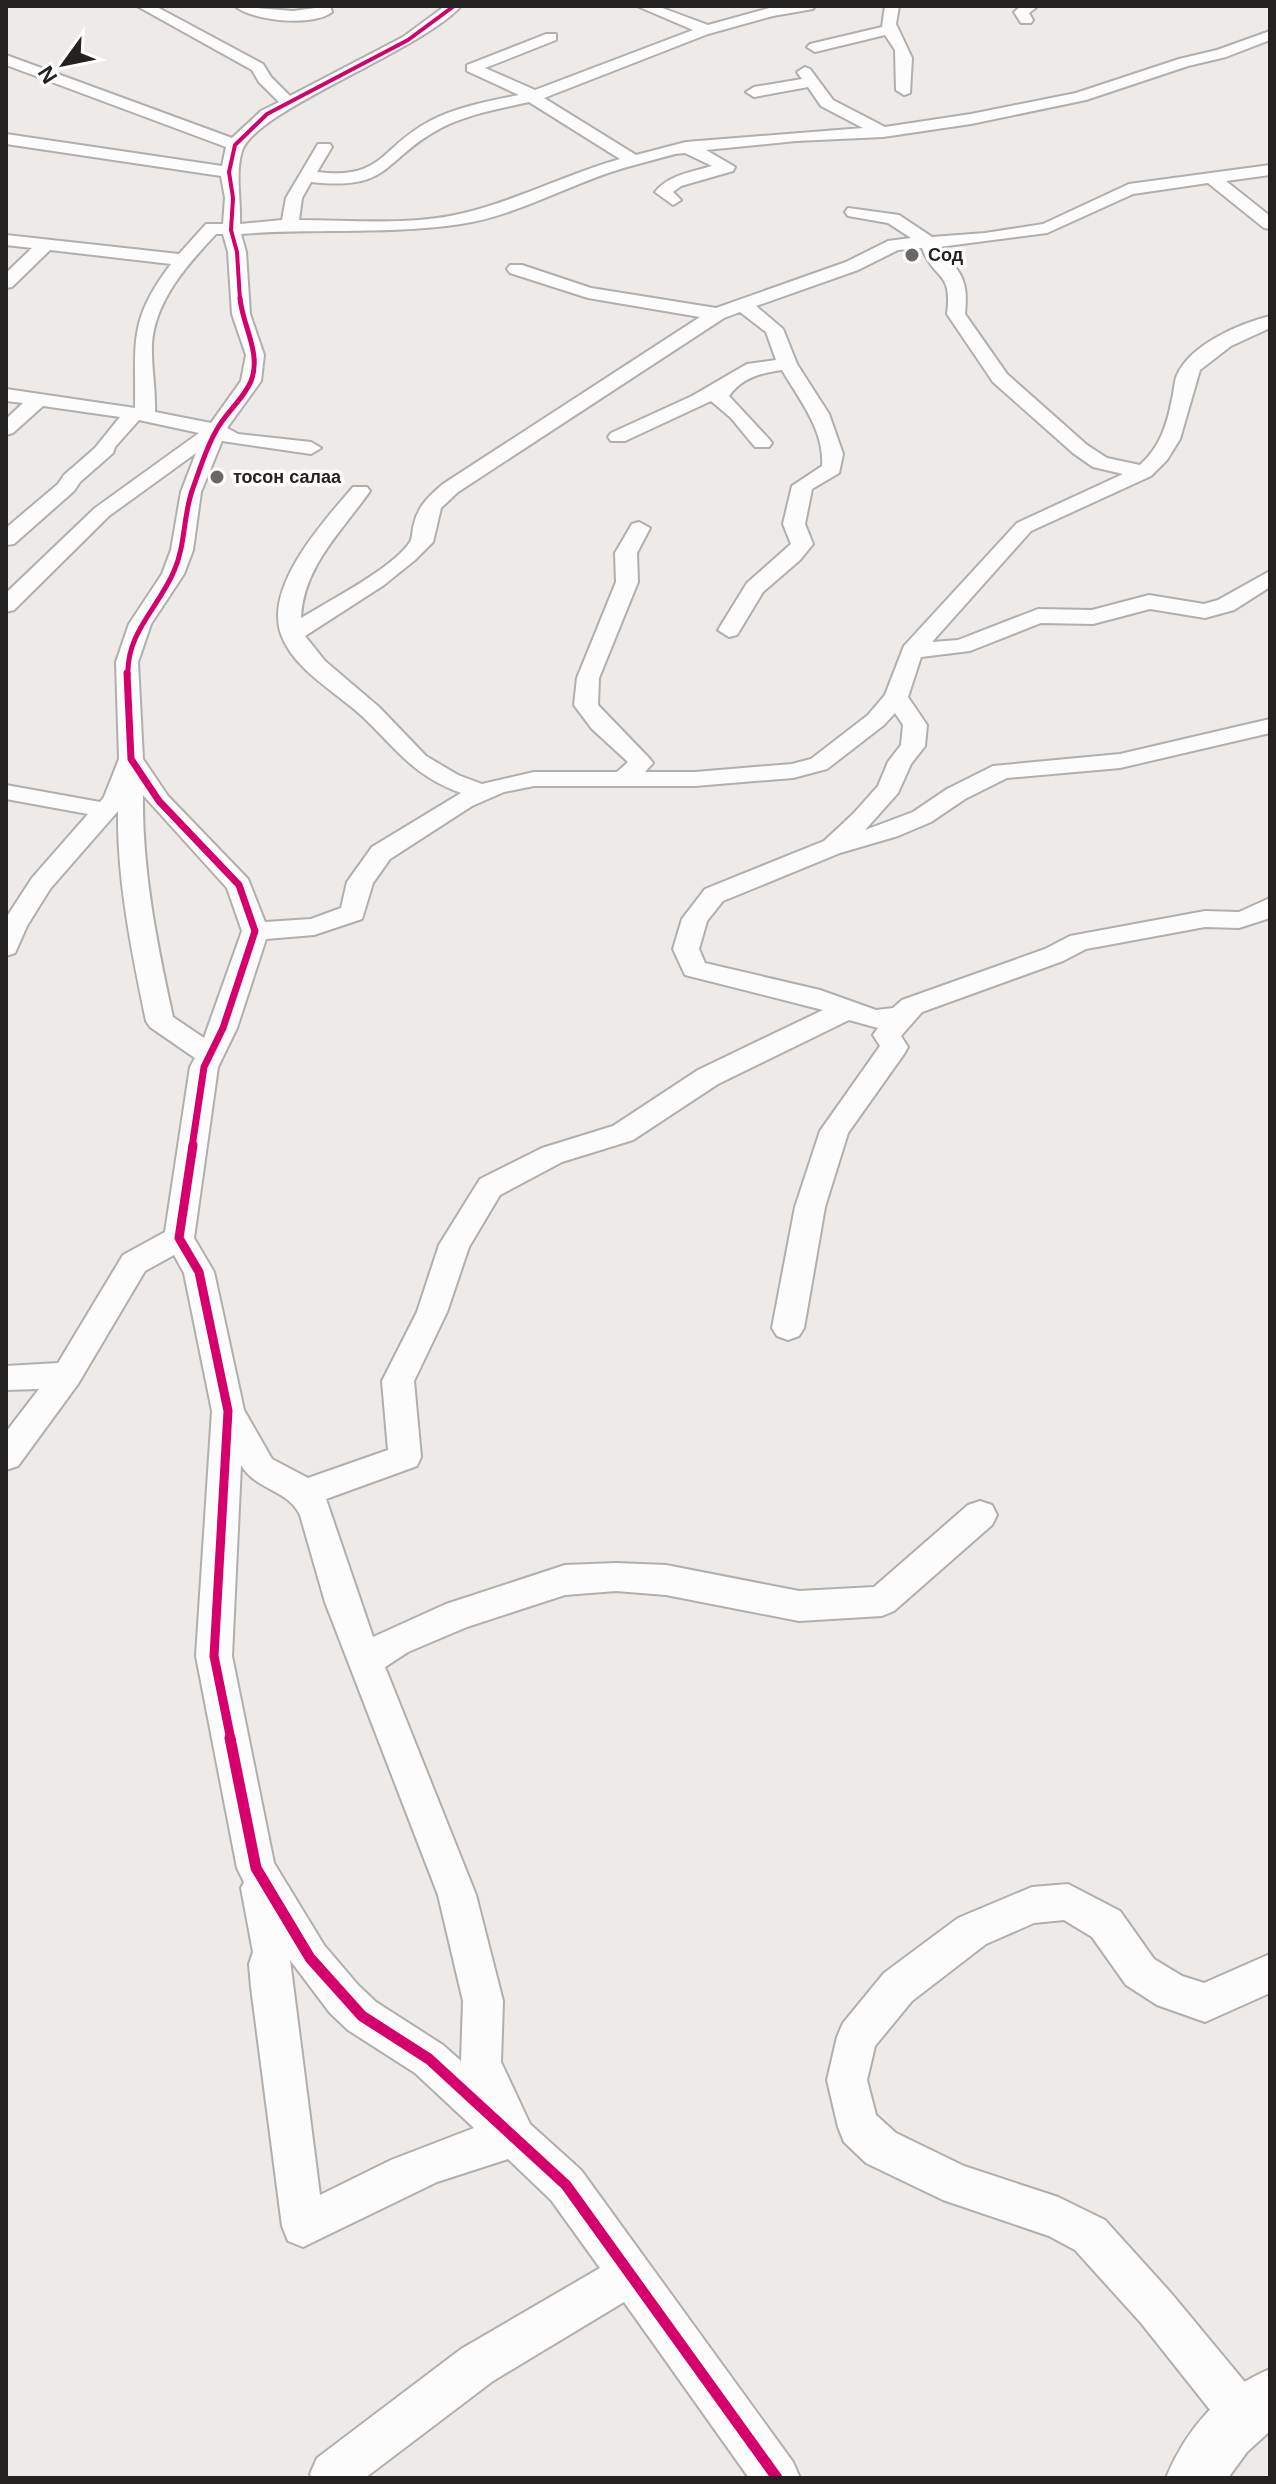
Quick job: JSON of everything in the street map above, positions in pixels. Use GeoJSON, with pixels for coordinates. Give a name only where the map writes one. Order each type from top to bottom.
{"type":"FeatureCollection","features":[{"type":"Feature","properties":{"kind":"street"},"geometry":{"type":"LineString","coordinates":[[144,6],[258,67],[264,79],[289,103]]}},
{"type":"Feature","properties":{"kind":"street"},"geometry":{"type":"LineString","coordinates":[[242,6],[261,13],[289,17],[325,12],[323,6]]}},
{"type":"Feature","properties":{"kind":"street"},"geometry":{"type":"LineString","coordinates":[[210,1055],[160,1021],[145,950],[130,834],[127,662],[140,624],[173,574],[182,550],[191,492],[216,430],[251,381],[255,355],[241,314],[237,252],[231,230],[233,198],[229,172],[235,145],[267,114],[408,40],[454,6]]}},
{"type":"Feature","properties":{"kind":"street"},"geometry":{"type":"LineString","coordinates":[[644,6],[708,30]]}},
{"type":"Feature","properties":{"kind":"street"},"geometry":{"type":"LineString","coordinates":[[306,176],[330,180],[367,178],[380,171],[435,125],[467,110],[535,96],[708,30],[770,11],[808,6]]}},
{"type":"Feature","properties":{"kind":"street"},"geometry":{"type":"LineString","coordinates":[[892,6],[887,30],[904,58],[900,76],[904,90]]}},
{"type":"Feature","properties":{"kind":"street"},"geometry":{"type":"LineString","coordinates":[[815,47],[887,30]]}},
{"type":"Feature","properties":{"kind":"street"},"geometry":{"type":"LineString","coordinates":[[6,539],[67,487],[71,479],[139,415],[144,335],[148,319],[182,260],[212,228],[384,226],[462,219],[520,202],[633,160],[686,147],[796,136],[883,132],[971,119],[1080,97],[1184,62],[1221,54],[1270,35]]}},
{"type":"Feature","properties":{"kind":"street"},"geometry":{"type":"LineString","coordinates":[[551,37],[472,68],[535,96],[537,102],[633,160]]}},
{"type":"Feature","properties":{"kind":"street"},"geometry":{"type":"LineString","coordinates":[[6,60],[235,145]]}},
{"type":"Feature","properties":{"kind":"street"},"geometry":{"type":"LineString","coordinates":[[754,92],[808,77],[827,103],[883,132]]}},
{"type":"Feature","properties":{"kind":"street"},"geometry":{"type":"LineString","coordinates":[[6,139],[229,172]]}},
{"type":"Feature","properties":{"kind":"street"},"geometry":{"type":"LineString","coordinates":[[290,225],[294,198],[324,147]]}},
{"type":"Feature","properties":{"kind":"street"},"geometry":{"type":"LineString","coordinates":[[673,200],[663,192],[675,182],[727,167],[686,147]]}},
{"type":"Feature","properties":{"kind":"street"},"geometry":{"type":"LineString","coordinates":[[292,634],[363,590],[411,554],[422,542],[423,519],[429,508],[460,481],[717,314],[862,262],[894,245],[1047,228],[1129,189],[1214,180],[1270,170]]}},
{"type":"Feature","properties":{"kind":"street"},"geometry":{"type":"LineString","coordinates":[[1214,180],[1270,224]]}},
{"type":"Feature","properties":{"kind":"street"},"geometry":{"type":"LineString","coordinates":[[854,212],[893,219],[928,242],[935,260],[947,268],[959,290],[956,314],[1000,378],[1100,463],[1144,472]]}},
{"type":"Feature","properties":{"kind":"street"},"geometry":{"type":"LineString","coordinates":[[6,240],[182,260]]}},
{"type":"Feature","properties":{"kind":"street"},"geometry":{"type":"LineString","coordinates":[[6,283],[47,244]]}},
{"type":"Feature","properties":{"kind":"street"},"geometry":{"type":"LineString","coordinates":[[516,269],[588,293],[717,314]]}},
{"type":"Feature","properties":{"kind":"street"},"geometry":{"type":"LineString","coordinates":[[729,630],[747,596],[793,557],[802,544],[794,524],[802,486],[832,469],[833,454],[819,414],[787,364],[774,329],[744,306]]}},
{"type":"Feature","properties":{"kind":"street"},"geometry":{"type":"LineString","coordinates":[[255,931],[314,927],[353,913],[360,882],[381,853],[430,820],[497,786],[534,779],[746,775],[793,771],[819,764],[876,720],[896,697],[912,651],[1024,527],[1144,472],[1160,459],[1179,421],[1187,373],[1220,343],[1270,322]]}},
{"type":"Feature","properties":{"kind":"street"},"geometry":{"type":"LineString","coordinates":[[618,437],[727,385],[754,368],[787,364]]}},
{"type":"Feature","properties":{"kind":"street"},"geometry":{"type":"LineString","coordinates":[[727,385],[718,397],[738,414],[762,443]]}},
{"type":"Feature","properties":{"kind":"street"},"geometry":{"type":"LineString","coordinates":[[6,395],[139,415],[216,430],[233,439],[311,448]]}},
{"type":"Feature","properties":{"kind":"street"},"geometry":{"type":"LineString","coordinates":[[6,429],[41,398]]}},
{"type":"Feature","properties":{"kind":"street"},"geometry":{"type":"LineString","coordinates":[[6,605],[102,512],[216,430]]}},
{"type":"Feature","properties":{"kind":"street"},"geometry":{"type":"LineString","coordinates":[[360,491],[336,524],[323,535],[297,578],[291,610],[292,634],[315,663],[381,721],[419,762],[456,783],[484,792]]}},
{"type":"Feature","properties":{"kind":"street"},"geometry":{"type":"LineString","coordinates":[[623,779],[641,763],[631,750],[600,724],[586,705],[588,678],[627,582],[626,553],[639,528]]}},
{"type":"Feature","properties":{"kind":"street"},"geometry":{"type":"LineString","coordinates":[[912,651],[962,646],[1038,616],[1093,617],[1149,602],[1205,611],[1226,605],[1270,578]]}},
{"type":"Feature","properties":{"kind":"street"},"geometry":{"type":"LineString","coordinates":[[831,847],[862,819],[889,788],[900,762],[913,746],[915,725],[896,697]]}},
{"type":"Feature","properties":{"kind":"street"},"geometry":{"type":"LineString","coordinates":[[900,1017],[874,1019],[790,991],[694,969],[686,949],[695,919],[714,895],[831,847],[889,831],[922,817],[956,794],[1002,771],[1120,761],[1270,726]]}},
{"type":"Feature","properties":{"kind":"street"},"geometry":{"type":"LineString","coordinates":[[6,947],[14,926],[41,884],[115,799],[131,759]]}},
{"type":"Feature","properties":{"kind":"street"},"geometry":{"type":"LineString","coordinates":[[131,759],[159,801],[239,885],[255,931],[223,1028],[204,1067],[179,1238],[199,1272],[228,1411],[214,1656],[272,1952],[269,1964],[271,1987],[303,2226],[388,2182],[488,2143],[515,2137]]}},
{"type":"Feature","properties":{"kind":"street"},"geometry":{"type":"LineString","coordinates":[[6,792],[105,810]]}},
{"type":"Feature","properties":{"kind":"street"},"geometry":{"type":"LineString","coordinates":[[788,1328],[810,1207],[834,1131],[894,1047],[887,1035],[912,1006],[1054,955],[1079,942],[1205,919],[1239,920],[1254,917],[1270,906]]}},
{"type":"Feature","properties":{"kind":"street"},"geometry":{"type":"LineString","coordinates":[[306,1492],[405,1457],[398,1381],[432,1312],[454,1245],[490,1187],[552,1155],[623,1133],[708,1077],[848,1009]]}},
{"type":"Feature","properties":{"kind":"street"},"geometry":{"type":"LineString","coordinates":[[6,1457],[67,1375],[134,1263],[179,1238]]}},
{"type":"Feature","properties":{"kind":"street"},"geometry":{"type":"LineString","coordinates":[[6,1378],[67,1375]]}},
{"type":"Feature","properties":{"kind":"street"},"geometry":{"type":"LineString","coordinates":[[228,1411],[260,1468],[306,1492],[317,1515],[331,1568],[365,1662],[457,1895],[483,2001],[481,2064],[515,2137]]}},
{"type":"Feature","properties":{"kind":"street"},"geometry":{"type":"LineString","coordinates":[[365,1662],[396,1641],[458,1615],[565,1580],[616,1577],[666,1580],[799,1606],[882,1601],[980,1515]]}},
{"type":"Feature","properties":{"kind":"street"},"geometry":{"type":"LineString","coordinates":[[256,1868],[310,1958],[344,1999],[362,2016],[429,2059],[566,2185],[777,2478]]}},
{"type":"Feature","properties":{"kind":"street"},"geometry":{"type":"LineString","coordinates":[[1195,2478],[1206,2459],[1256,2406],[1156,2308],[1090,2235],[1058,2218],[958,2185],[881,2148],[859,2127],[847,2080],[857,2037],[898,1987],[972,1931],[1032,1905],[1068,1902],[1106,1924],[1140,1972],[1171,1991],[1205,2003],[1270,1973]]}},
{"type":"Feature","properties":{"kind":"street"},"geometry":{"type":"LineString","coordinates":[[333,2474],[477,2365],[630,2274]]}},
{"type":"Feature","properties":{"kind":"cycle path"},"geometry":{"type":"LineString","coordinates":[[454,6],[408,40],[267,114],[235,145],[229,172],[233,198],[231,230],[237,252],[241,314],[255,355],[251,381],[216,430],[191,492],[182,550],[173,574],[140,624],[127,662],[131,759],[159,801],[239,885],[255,931],[223,1028],[204,1067],[179,1238],[199,1272],[228,1411],[214,1656],[256,1868],[310,1958],[362,2016],[429,2059],[566,2185],[777,2478]]}},
{"type":"Feature","properties":{"kind":"place","name":"Сод"},"geometry":{"type":"Point","coordinates":[912,255]}},
{"type":"Feature","properties":{"kind":"place","name":"тосон салаа"},"geometry":{"type":"Point","coordinates":[217,477]}}]}
